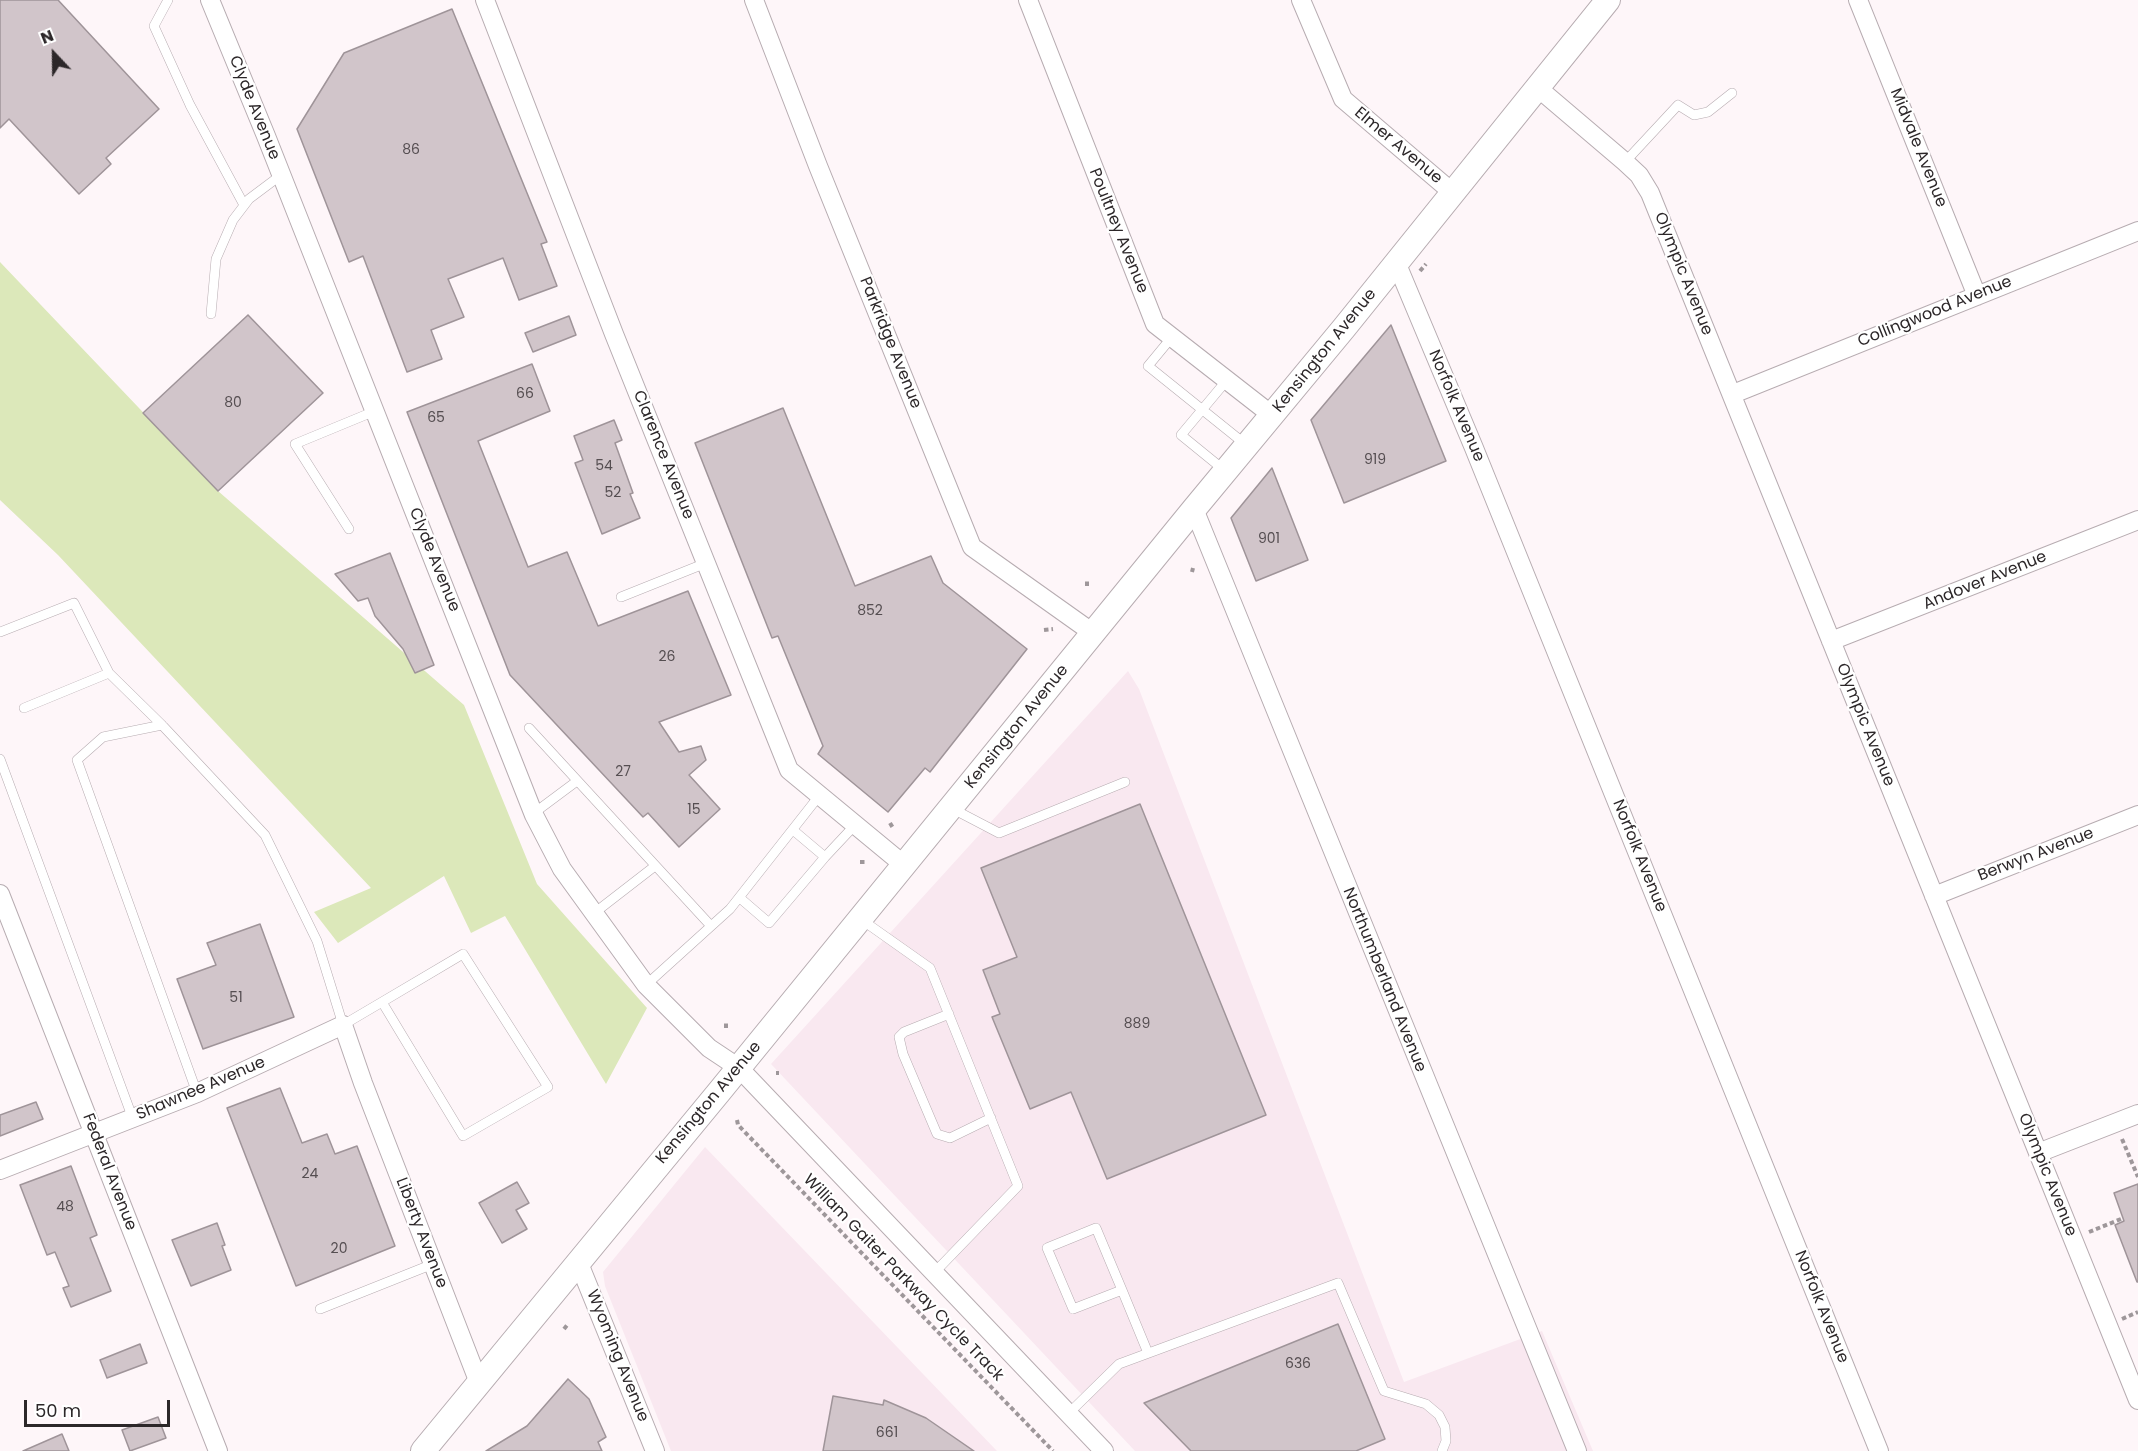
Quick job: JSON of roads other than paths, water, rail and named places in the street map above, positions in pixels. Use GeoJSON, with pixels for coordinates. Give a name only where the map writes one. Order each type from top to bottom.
{"type":"FeatureCollection","features":[{"type":"Feature","properties":{"kind":"street","name":"Clyde Avenue"},"geometry":{"type":"LineString","coordinates":[[210,0],[534,813],[562,869],[646,985],[709,1048],[739,1068],[1104,1451]]}},
{"type":"Feature","properties":{"kind":"street","name":"Clarence Avenue"},"geometry":{"type":"LineString","coordinates":[[485,0],[789,770],[904,865]]}},
{"type":"Feature","properties":{"kind":"street","name":"Parkridge Avenue"},"geometry":{"type":"LineString","coordinates":[[754,0],[972,547],[1093,633]]}},
{"type":"Feature","properties":{"kind":"street","name":"Poultney Avenue"},"geometry":{"type":"LineString","coordinates":[[1028,0],[1155,324],[1273,416]]}},
{"type":"Feature","properties":{"kind":"street","name":"Elmer Avenue"},"geometry":{"type":"LineString","coordinates":[[1301,0],[1343,99],[1452,192]]}},
{"type":"Feature","properties":{"kind":"street","name":"Kensington Avenue"},"geometry":{"type":"LineString","coordinates":[[423,1451],[739,1068],[1194,509],[1273,416],[1608,0]]}},
{"type":"Feature","properties":{"kind":"street","name":"Midvale Avenue"},"geometry":{"type":"LineString","coordinates":[[1858,0],[1977,296]]}},
{"type":"Feature","properties":{"kind":"street","name":"Olympic Avenue"},"geometry":{"type":"LineString","coordinates":[[1538,88],[1639,175],[1650,193],[2138,1400]]}},
{"type":"Feature","properties":{"kind":"street","name":"Collingwood Avenue"},"geometry":{"type":"LineString","coordinates":[[1733,394],[2138,231]]}},
{"type":"Feature","properties":{"kind":"street","name":"Norfolk Avenue"},"geometry":{"type":"LineString","coordinates":[[1396,262],[1474,448],[1879,1451]]}},
{"type":"Feature","properties":{"kind":"street","name":"Northumberland Avenue"},"geometry":{"type":"LineString","coordinates":[[1194,509],[1577,1451]]}},
{"type":"Feature","properties":{"kind":"street","name":"Andover Avenue"},"geometry":{"type":"LineString","coordinates":[[1831,641],[2138,520]]}},
{"type":"Feature","properties":{"kind":"street","name":"Berwyn Avenue"},"geometry":{"type":"LineString","coordinates":[[1934,896],[2138,815]]}},
{"type":"Feature","properties":{"kind":"street","name":"Federal Avenue"},"geometry":{"type":"LineString","coordinates":[[0,894],[218,1451]]}},
{"type":"Feature","properties":{"kind":"street","name":"Liberty Avenue"},"geometry":{"type":"LineString","coordinates":[[343,1025],[363,1083],[479,1383]]}},
{"type":"Feature","properties":{"kind":"street","name":"Shawnee Avenue"},"geometry":{"type":"LineString","coordinates":[[0,1170],[197,1093],[343,1025]]}},
{"type":"Feature","properties":{"kind":"street"},"geometry":{"type":"LineString","coordinates":[[2038,1153],[2138,1114]]}},
{"type":"Feature","properties":{"kind":"street","name":"Wyoming Avenue"},"geometry":{"type":"LineString","coordinates":[[579,1261],[655,1451]]}},
{"type":"Feature","properties":{"kind":"lane"},"geometry":{"type":"LineString","coordinates":[[168,0],[154,26],[190,105],[244,205]]}},
{"type":"Feature","properties":{"kind":"lane"},"geometry":{"type":"LineString","coordinates":[[1625,162],[1678,105],[1694,115],[1707,112],[1732,93]]}},
{"type":"Feature","properties":{"kind":"lane"},"geometry":{"type":"LineString","coordinates":[[211,314],[216,259],[233,220],[249,199],[281,175]]}},
{"type":"Feature","properties":{"kind":"lane"},"geometry":{"type":"LineString","coordinates":[[1172,337],[1148,366],[1247,446]]}},
{"type":"Feature","properties":{"kind":"lane"},"geometry":{"type":"LineString","coordinates":[[1226,471],[1181,435],[1227,380]]}},
{"type":"Feature","properties":{"kind":"lane"},"geometry":{"type":"LineString","coordinates":[[349,529],[295,444],[375,411]]}},
{"type":"Feature","properties":{"kind":"lane"},"geometry":{"type":"LineString","coordinates":[[621,597],[706,563]]}},
{"type":"Feature","properties":{"kind":"lane"},"geometry":{"type":"LineString","coordinates":[[0,632],[74,603],[109,673],[162,725],[265,835],[317,941],[343,1025],[382,1002],[464,954],[548,1087],[463,1136],[382,1002]]}},
{"type":"Feature","properties":{"kind":"lane"},"geometry":{"type":"LineString","coordinates":[[24,708],[109,673]]}},
{"type":"Feature","properties":{"kind":"lane"},"geometry":{"type":"LineString","coordinates":[[162,725],[104,737],[77,760],[197,1093]]}},
{"type":"Feature","properties":{"kind":"lane"},"geometry":{"type":"LineString","coordinates":[[529,728],[711,926]]}},
{"type":"Feature","properties":{"kind":"lane"},"geometry":{"type":"LineString","coordinates":[[0,759],[133,1119]]}},
{"type":"Feature","properties":{"kind":"lane"},"geometry":{"type":"LineString","coordinates":[[534,813],[577,781]]}},
{"type":"Feature","properties":{"kind":"lane"},"geometry":{"type":"LineString","coordinates":[[951,808],[999,833],[1125,782]]}},
{"type":"Feature","properties":{"kind":"lane"},"geometry":{"type":"LineString","coordinates":[[646,985],[740,898],[819,796]]}},
{"type":"Feature","properties":{"kind":"lane"},"geometry":{"type":"LineString","coordinates":[[740,898],[769,923],[855,825]]}},
{"type":"Feature","properties":{"kind":"lane"},"geometry":{"type":"LineString","coordinates":[[793,830],[825,857]]}},
{"type":"Feature","properties":{"kind":"lane"},"geometry":{"type":"LineString","coordinates":[[593,914],[655,866]]}},
{"type":"Feature","properties":{"kind":"lane"},"geometry":{"type":"LineString","coordinates":[[860,918],[930,968],[1018,1186],[934,1273]]}},
{"type":"Feature","properties":{"kind":"lane"},"geometry":{"type":"LineString","coordinates":[[949,1014],[904,1032],[899,1037],[903,1054],[937,1134],[950,1138],[991,1118]]}},
{"type":"Feature","properties":{"kind":"lane"},"geometry":{"type":"LineString","coordinates":[[1122,1290],[1073,1309],[1047,1248],[1096,1228],[1122,1290],[1148,1353]]}},
{"type":"Feature","properties":{"kind":"lane"},"geometry":{"type":"LineString","coordinates":[[320,1309],[433,1264]]}},
{"type":"Feature","properties":{"kind":"lane"},"geometry":{"type":"LineString","coordinates":[[1068,1414],[1119,1364],[1338,1284],[1384,1391],[1426,1404],[1439,1415],[1445,1427],[1446,1441],[1442,1451]]}}]}
